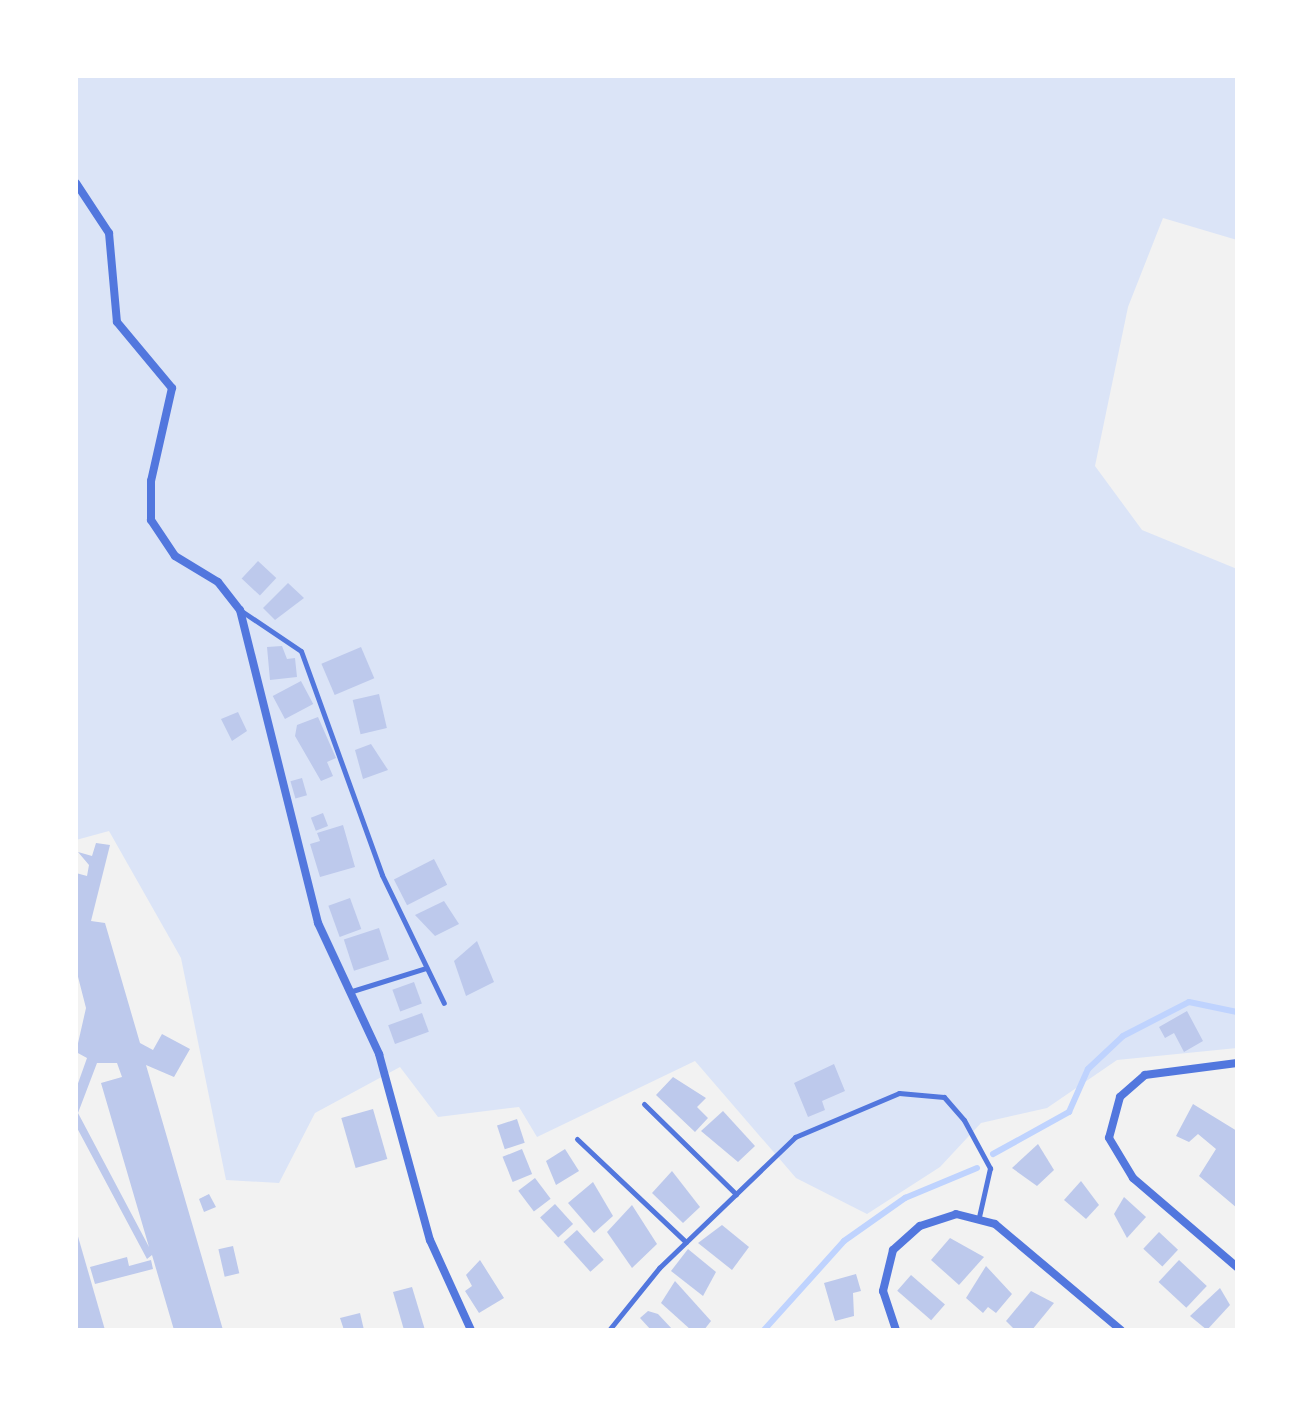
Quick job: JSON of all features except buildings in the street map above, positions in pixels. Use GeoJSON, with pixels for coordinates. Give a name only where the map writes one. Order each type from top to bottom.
{"type":"FeatureCollection","features":[{"type":"Feature","properties":{"kind":"street"},"geometry":{"type":"LineString","coordinates":[[76,183],[109,233],[110,309],[172,388],[148,501],[157,537],[218,582],[240,610],[300,862],[349,992],[379,1054],[439,1266],[471,1330]]}},
{"type":"Feature","properties":{"kind":"street"},"geometry":{"type":"LineString","coordinates":[[1237,1063],[1145,1075],[1120,1097],[1109,1138],[1133,1178],[1237,1267]]}},
{"type":"Feature","properties":{"kind":"street"},"geometry":{"type":"LineString","coordinates":[[896,1330],[883,1291],[893,1250],[941,1216],[979,1217],[1121,1330]]}},
{"type":"Feature","properties":{"kind":"lane"},"geometry":{"type":"LineString","coordinates":[[240,610],[301,651],[382,875],[444,1003]]}},
{"type":"Feature","properties":{"kind":"lane"},"geometry":{"type":"LineString","coordinates":[[349,992],[426,968]]}},
{"type":"Feature","properties":{"kind":"lane"},"geometry":{"type":"LineString","coordinates":[[609,1330],[686,1242],[795,1137],[915,1089],[953,1104],[986,1159],[979,1217]]}},
{"type":"Feature","properties":{"kind":"lane"},"geometry":{"type":"LineString","coordinates":[[644,1104],[736,1194]]}},
{"type":"Feature","properties":{"kind":"lane"},"geometry":{"type":"LineString","coordinates":[[577,1139],[686,1242]]}},
{"type":"Feature","properties":{"kind":"shaded area"},"geometry":{"type":"Polygon","coordinates":[[[76,76],[1237,76],[1237,240],[1163,218],[1128,307],[1095,466],[1142,530],[1237,569],[1237,1048],[1117,1060],[1047,1108],[981,1123],[940,1167],[867,1214],[796,1178],[695,1061],[537,1137],[519,1107],[438,1117],[400,1067],[315,1113],[279,1183],[226,1180],[181,958],[109,831],[76,840],[76,76]]]}},
{"type":"Feature","properties":{"kind":"waterway"},"geometry":{"type":"LineString","coordinates":[[993,1154],[1069,1112],[1088,1069],[1123,1036],[1189,1002],[1237,1012]]}},
{"type":"Feature","properties":{"kind":"waterway"},"geometry":{"type":"LineString","coordinates":[[764,1330],[844,1241],[905,1198],[977,1168]]}}]}
